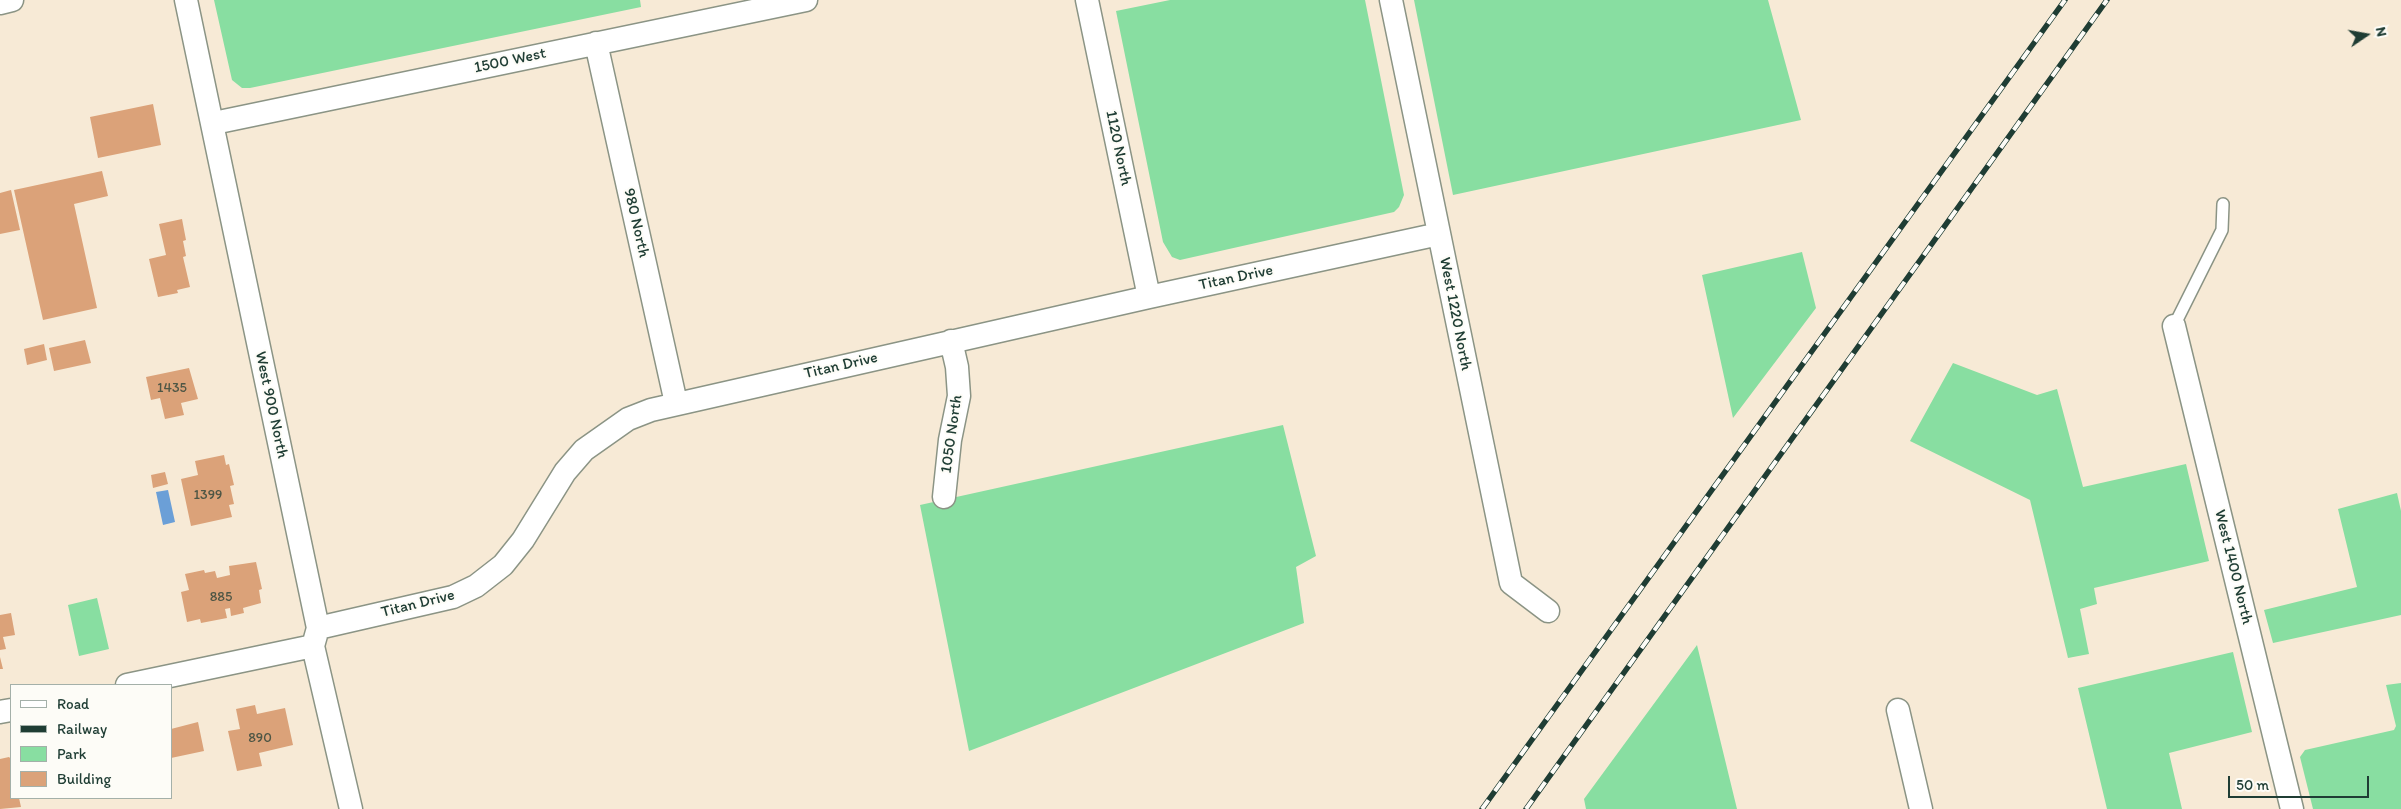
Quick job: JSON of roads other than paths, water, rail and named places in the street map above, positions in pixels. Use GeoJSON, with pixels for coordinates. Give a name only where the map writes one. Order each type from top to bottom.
{"type":"FeatureCollection","features":[{"type":"Feature","properties":{"kind":"street"},"geometry":{"type":"LineString","coordinates":[[0,3],[12,0]]}},
{"type":"Feature","properties":{"kind":"street","name":"West 900 North"},"geometry":{"type":"LineString","coordinates":[[186,0],[214,123],[315,637],[351,809]]}},
{"type":"Feature","properties":{"kind":"street","name":"1120 North"},"geometry":{"type":"LineString","coordinates":[[1087,0],[1149,297]]}},
{"type":"Feature","properties":{"kind":"street","name":"West 1220 North"},"geometry":{"type":"LineString","coordinates":[[1391,0],[1511,583],[1548,611]]}},
{"type":"Feature","properties":{"kind":"street","name":"1500 West"},"geometry":{"type":"LineString","coordinates":[[214,123],[794,1]]}},
{"type":"Feature","properties":{"kind":"street","name":"980 North"},"geometry":{"type":"LineString","coordinates":[[596,43],[676,403]]}},
{"type":"Feature","properties":{"kind":"street","name":"Titan Drive"},"geometry":{"type":"LineString","coordinates":[[131,684],[315,637],[453,597],[476,586],[508,559],[566,472],[584,450],[628,419],[676,403],[1439,234]]}},
{"type":"Feature","properties":{"kind":"street","name":"West 1400 North"},"geometry":{"type":"LineString","coordinates":[[2174,326],[2292,809]]}},
{"type":"Feature","properties":{"kind":"street","name":"1050 North"},"geometry":{"type":"LineString","coordinates":[[944,497],[950,440],[959,396],[957,367],[951,341]]}},
{"type":"Feature","properties":{"kind":"street"},"geometry":{"type":"LineString","coordinates":[[1898,710],[1921,809]]}},
{"type":"Feature","properties":{"kind":"lane"},"geometry":{"type":"LineString","coordinates":[[2174,326],[2222,230],[2223,204]]}},
{"type":"Feature","properties":{"kind":"water"},"geometry":{"type":"Polygon","coordinates":[[[168,490],[175,522],[163,525],[156,492],[168,490]]]}},
{"type":"Feature","properties":{"kind":"railway"},"geometry":{"type":"LineString","coordinates":[[1482,809],[2065,0]]}},
{"type":"Feature","properties":{"kind":"railway"},"geometry":{"type":"LineString","coordinates":[[1526,809],[2107,0]]}}]}
